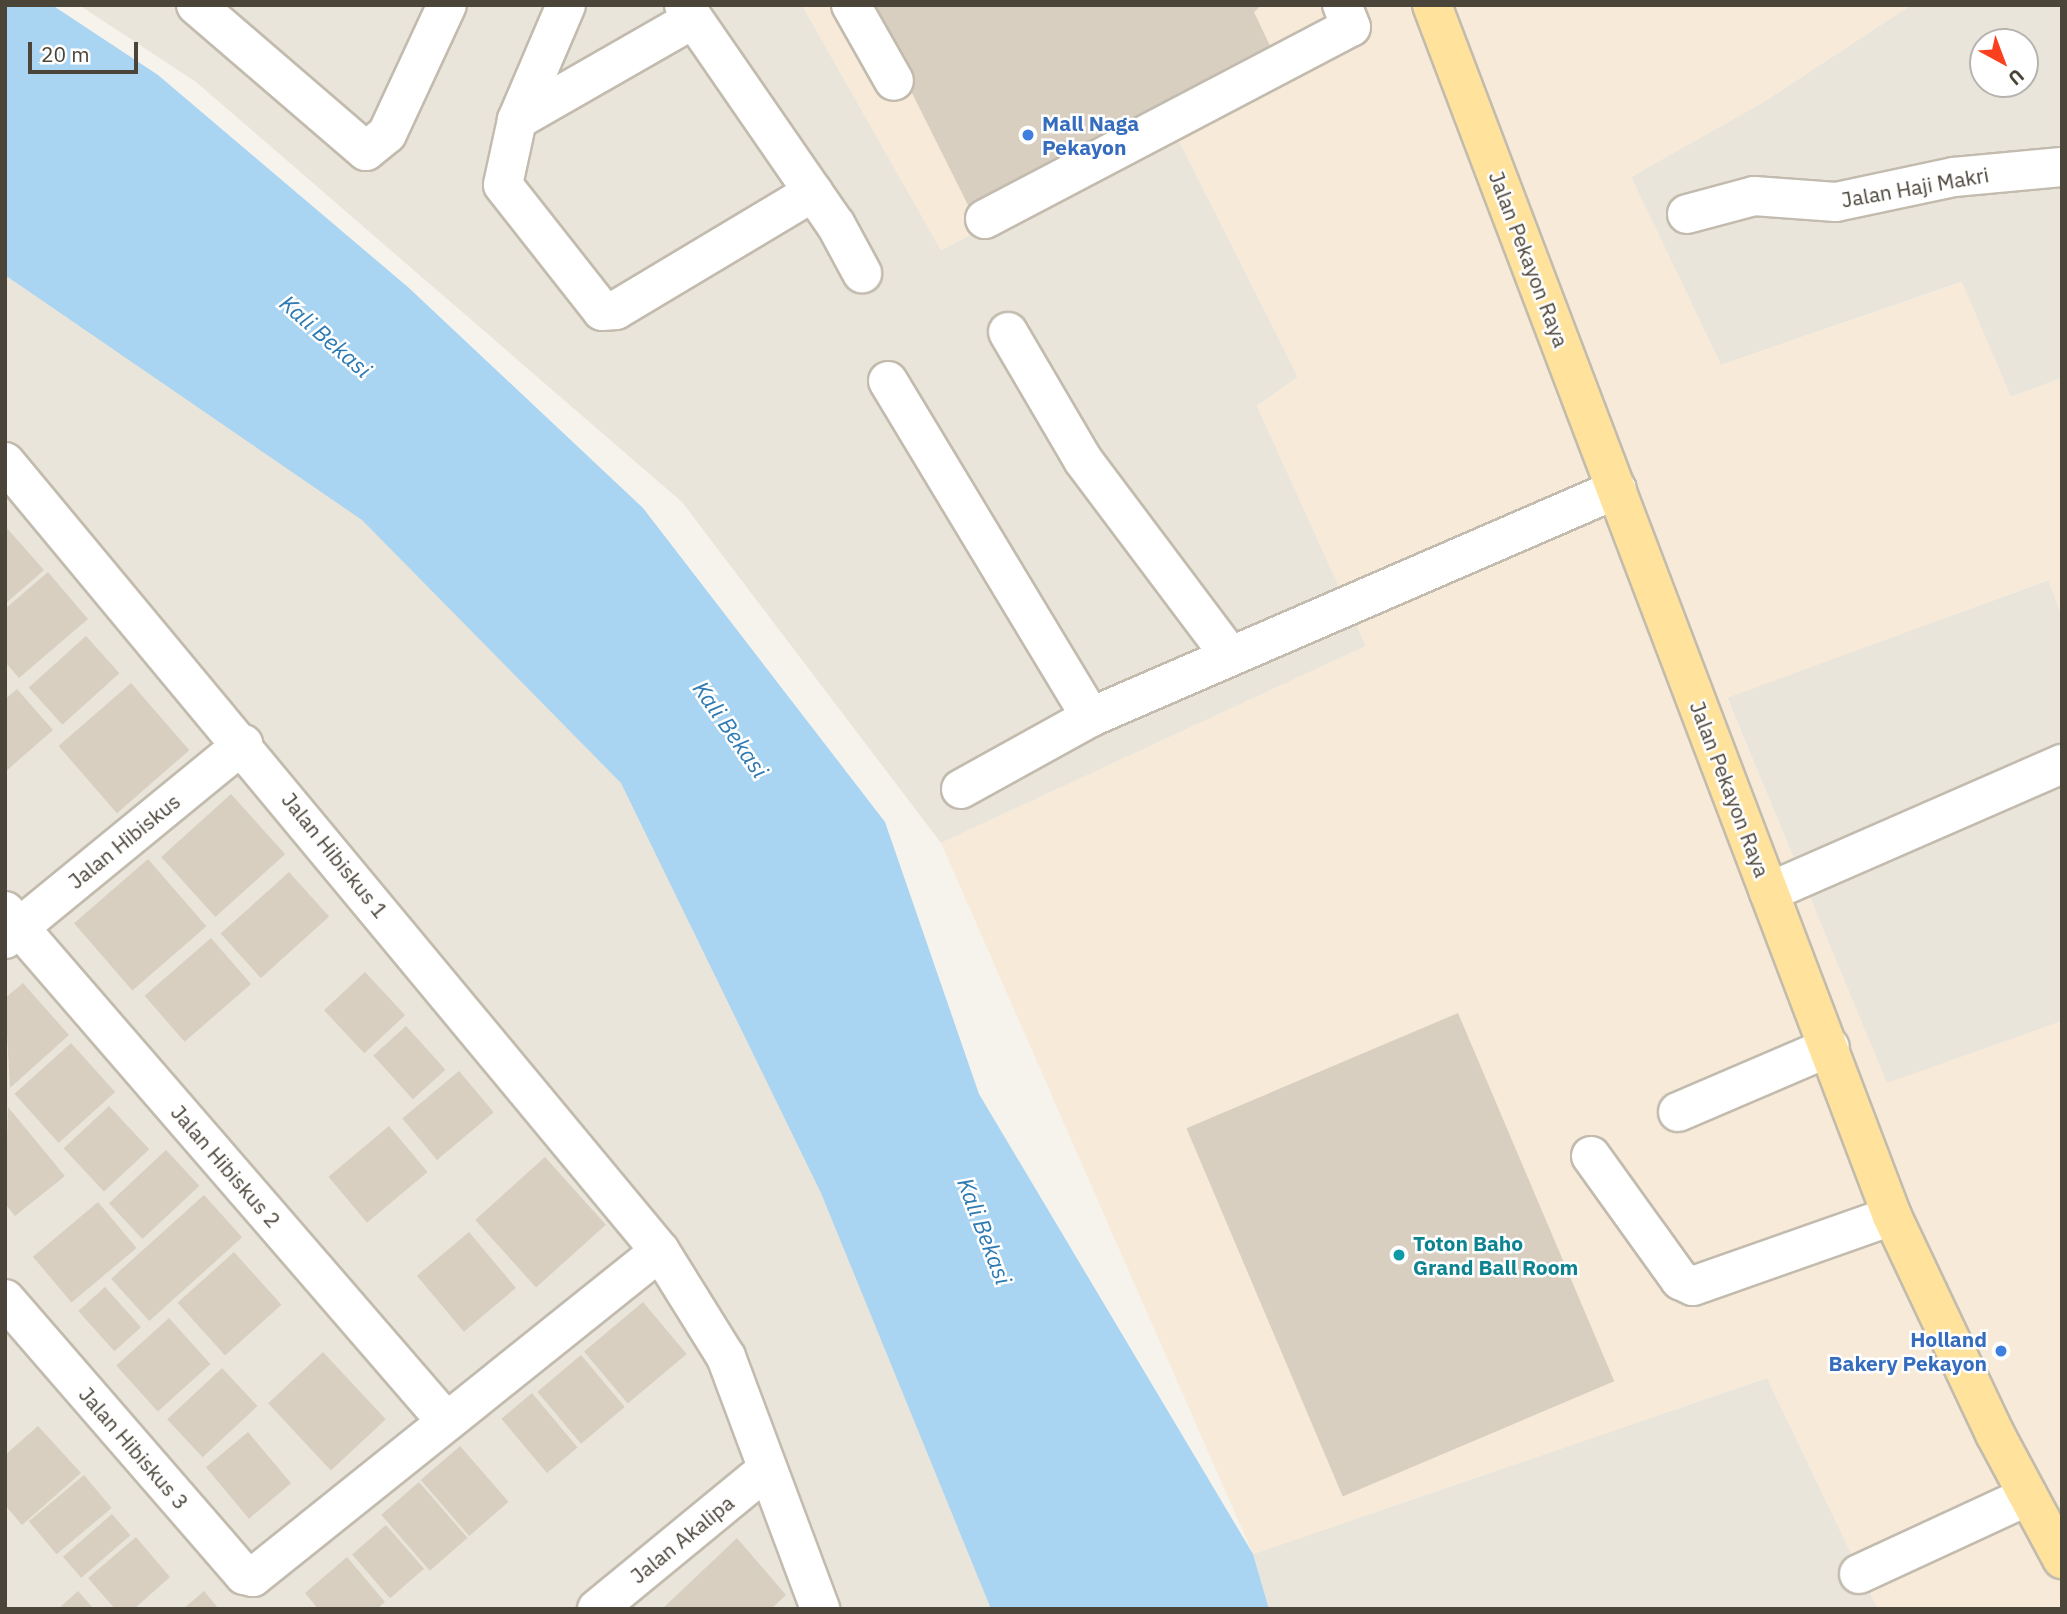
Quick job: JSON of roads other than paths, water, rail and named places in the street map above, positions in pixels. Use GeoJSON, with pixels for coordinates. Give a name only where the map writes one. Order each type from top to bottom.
{"type":"FeatureCollection","features":[{"type":"Feature","properties":{"kind":"main road","name":"Jalan Pekayon Raya"},"geometry":{"type":"LineString","coordinates":[[1432,5],[1892,1216],[2028,1496],[2062,1559]]}},
{"type":"Feature","properties":{"kind":"street"},"geometry":{"type":"LineString","coordinates":[[213,11],[366,151],[387,134],[447,5]]}},
{"type":"Feature","properties":{"kind":"street"},"geometry":{"type":"LineString","coordinates":[[566,5],[517,120],[503,185],[602,311],[616,310],[813,192]]}},
{"type":"Feature","properties":{"kind":"street"},"geometry":{"type":"LineString","coordinates":[[851,5],[894,81]]}},
{"type":"Feature","properties":{"kind":"street"},"geometry":{"type":"LineString","coordinates":[[985,219],[1351,27],[1342,5]]}},
{"type":"Feature","properties":{"kind":"street"},"geometry":{"type":"LineString","coordinates":[[517,120],[688,12],[813,192],[862,273]]}},
{"type":"Feature","properties":{"kind":"street","name":"Jalan Haji Makri"},"geometry":{"type":"LineString","coordinates":[[1687,214],[1754,196],[1836,202],[1954,177],[2062,167]]}},
{"type":"Feature","properties":{"kind":"street"},"geometry":{"type":"LineString","coordinates":[[1008,332],[1083,460],[1230,656]]}},
{"type":"Feature","properties":{"kind":"street"},"geometry":{"type":"LineString","coordinates":[[888,381],[1091,717]]}},
{"type":"Feature","properties":{"kind":"street","name":"Jalan Hibiskus 1"},"geometry":{"type":"LineString","coordinates":[[5,462],[243,744],[660,1251],[726,1357],[820,1609]]}},
{"type":"Feature","properties":{"kind":"street"},"geometry":{"type":"LineString","coordinates":[[961,789],[1091,717],[1617,489]]}},
{"type":"Feature","properties":{"kind":"street","name":"Jalan Hibiskus"},"geometry":{"type":"LineString","coordinates":[[10,926],[243,744]]}},
{"type":"Feature","properties":{"kind":"street"},"geometry":{"type":"LineString","coordinates":[[1769,892],[2062,764]]}},
{"type":"Feature","properties":{"kind":"street","name":"Jalan Hibiskus 2"},"geometry":{"type":"LineString","coordinates":[[10,926],[446,1421]]}},
{"type":"Feature","properties":{"kind":"street"},"geometry":{"type":"LineString","coordinates":[[1678,1112],[1830,1047]]}},
{"type":"Feature","properties":{"kind":"street"},"geometry":{"type":"LineString","coordinates":[[1591,1156],[1680,1280],[1693,1286],[1892,1216]]}},
{"type":"Feature","properties":{"kind":"street"},"geometry":{"type":"LineString","coordinates":[[446,1421],[660,1251]]}},
{"type":"Feature","properties":{"kind":"street","name":"Jalan Hibiskus 3"},"geometry":{"type":"LineString","coordinates":[[5,1299],[244,1575],[271,1568],[446,1421]]}},
{"type":"Feature","properties":{"kind":"street","name":"Jalan Akalipa"},"geometry":{"type":"LineString","coordinates":[[597,1609],[766,1470]]}},
{"type":"Feature","properties":{"kind":"street"},"geometry":{"type":"LineString","coordinates":[[1859,1574],[2028,1496]]}},
{"type":"Feature","properties":{"kind":"water","name":"Kali Bekasi"},"geometry":{"type":"Polygon","coordinates":[[[5,5],[52,5],[158,75],[409,288],[643,508],[885,822],[979,1094],[1253,1554],[1269,1609],[991,1609],[821,1193],[621,783],[362,520],[5,275],[5,5]]]}},
{"type":"Feature","properties":{"kind":"place","name":"Mall Naga Pekayon"},"geometry":{"type":"Point","coordinates":[1028,135]}},
{"type":"Feature","properties":{"kind":"place","name":"Toton Baho Grand Ball Room"},"geometry":{"type":"Point","coordinates":[1399,1255]}},
{"type":"Feature","properties":{"kind":"place","name":"Holland Bakery Pekayon"},"geometry":{"type":"Point","coordinates":[2001,1351]}}]}
